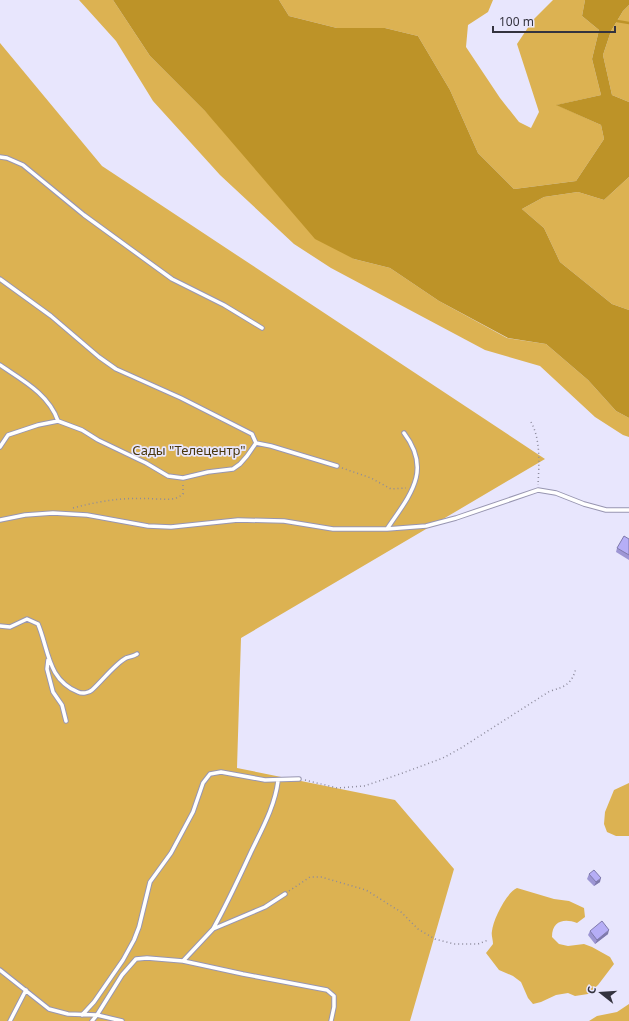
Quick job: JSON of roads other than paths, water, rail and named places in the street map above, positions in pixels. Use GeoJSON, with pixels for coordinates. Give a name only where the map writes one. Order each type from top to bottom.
{"type":"FeatureCollection","features":[{"type":"Feature","properties":{"kind":"lane"},"geometry":{"type":"LineString","coordinates":[[0,157],[7,158],[23,165],[84,215],[172,278],[224,305],[262,328]]}},
{"type":"Feature","properties":{"kind":"lane"},"geometry":{"type":"LineString","coordinates":[[0,279],[51,316],[99,357],[116,369],[162,389],[252,434],[256,442],[337,466]]}},
{"type":"Feature","properties":{"kind":"lane"},"geometry":{"type":"LineString","coordinates":[[0,365],[38,392],[54,410],[58,421]]}},
{"type":"Feature","properties":{"kind":"lane"},"geometry":{"type":"LineString","coordinates":[[0,447],[8,436],[38,425],[58,421],[82,430],[98,440],[146,463],[168,476],[183,478],[208,472],[233,469],[247,456],[256,442]]}},
{"type":"Feature","properties":{"kind":"lane"},"geometry":{"type":"LineString","coordinates":[[387,529],[414,488],[417,473],[418,460],[410,441],[404,433]]}},
{"type":"Feature","properties":{"kind":"lane"},"geometry":{"type":"LineString","coordinates":[[0,520],[25,515],[54,513],[87,515],[148,526],[171,527],[238,520],[284,521],[333,529],[387,529],[426,526],[456,518],[538,490],[556,492],[584,504],[606,510],[629,510]]}},
{"type":"Feature","properties":{"kind":"lane"},"geometry":{"type":"LineString","coordinates":[[0,626],[10,627],[27,619],[38,624],[44,637],[48,657],[54,672],[69,688],[81,693],[91,692],[125,659],[137,654]]}},
{"type":"Feature","properties":{"kind":"lane"},"geometry":{"type":"LineString","coordinates":[[48,657],[47,669],[53,692],[62,705],[66,721]]}},
{"type":"Feature","properties":{"kind":"lane"},"geometry":{"type":"LineString","coordinates":[[82,1015],[94,1002],[123,960],[134,940],[139,927],[150,882],[171,853],[193,812],[204,783],[210,774],[221,772],[265,780],[299,778]]}},
{"type":"Feature","properties":{"kind":"lane"},"geometry":{"type":"LineString","coordinates":[[183,961],[213,929],[223,911],[277,794],[278,780]]}},
{"type":"Feature","properties":{"kind":"lane"},"geometry":{"type":"LineString","coordinates":[[213,929],[265,907],[285,894]]}},
{"type":"Feature","properties":{"kind":"lane"},"geometry":{"type":"LineString","coordinates":[[92,1021],[122,974],[136,959],[147,958],[183,961],[327,990],[334,996],[334,1007],[331,1021]]}},
{"type":"Feature","properties":{"kind":"lane"},"geometry":{"type":"LineString","coordinates":[[0,970],[49,1008],[68,1014],[97,1015],[122,1021]]}},
{"type":"Feature","properties":{"kind":"lane"},"geometry":{"type":"LineString","coordinates":[[10,1021],[26,990]]}},
{"type":"Feature","properties":{"kind":"waterway"},"geometry":{"type":"LineString","coordinates":[[617,21],[629,23]]}},
{"type":"Feature","properties":{"kind":"park label","name":"Сады \"Телецентр\""},"geometry":{"type":"Point","coordinates":[189,450]}}]}
